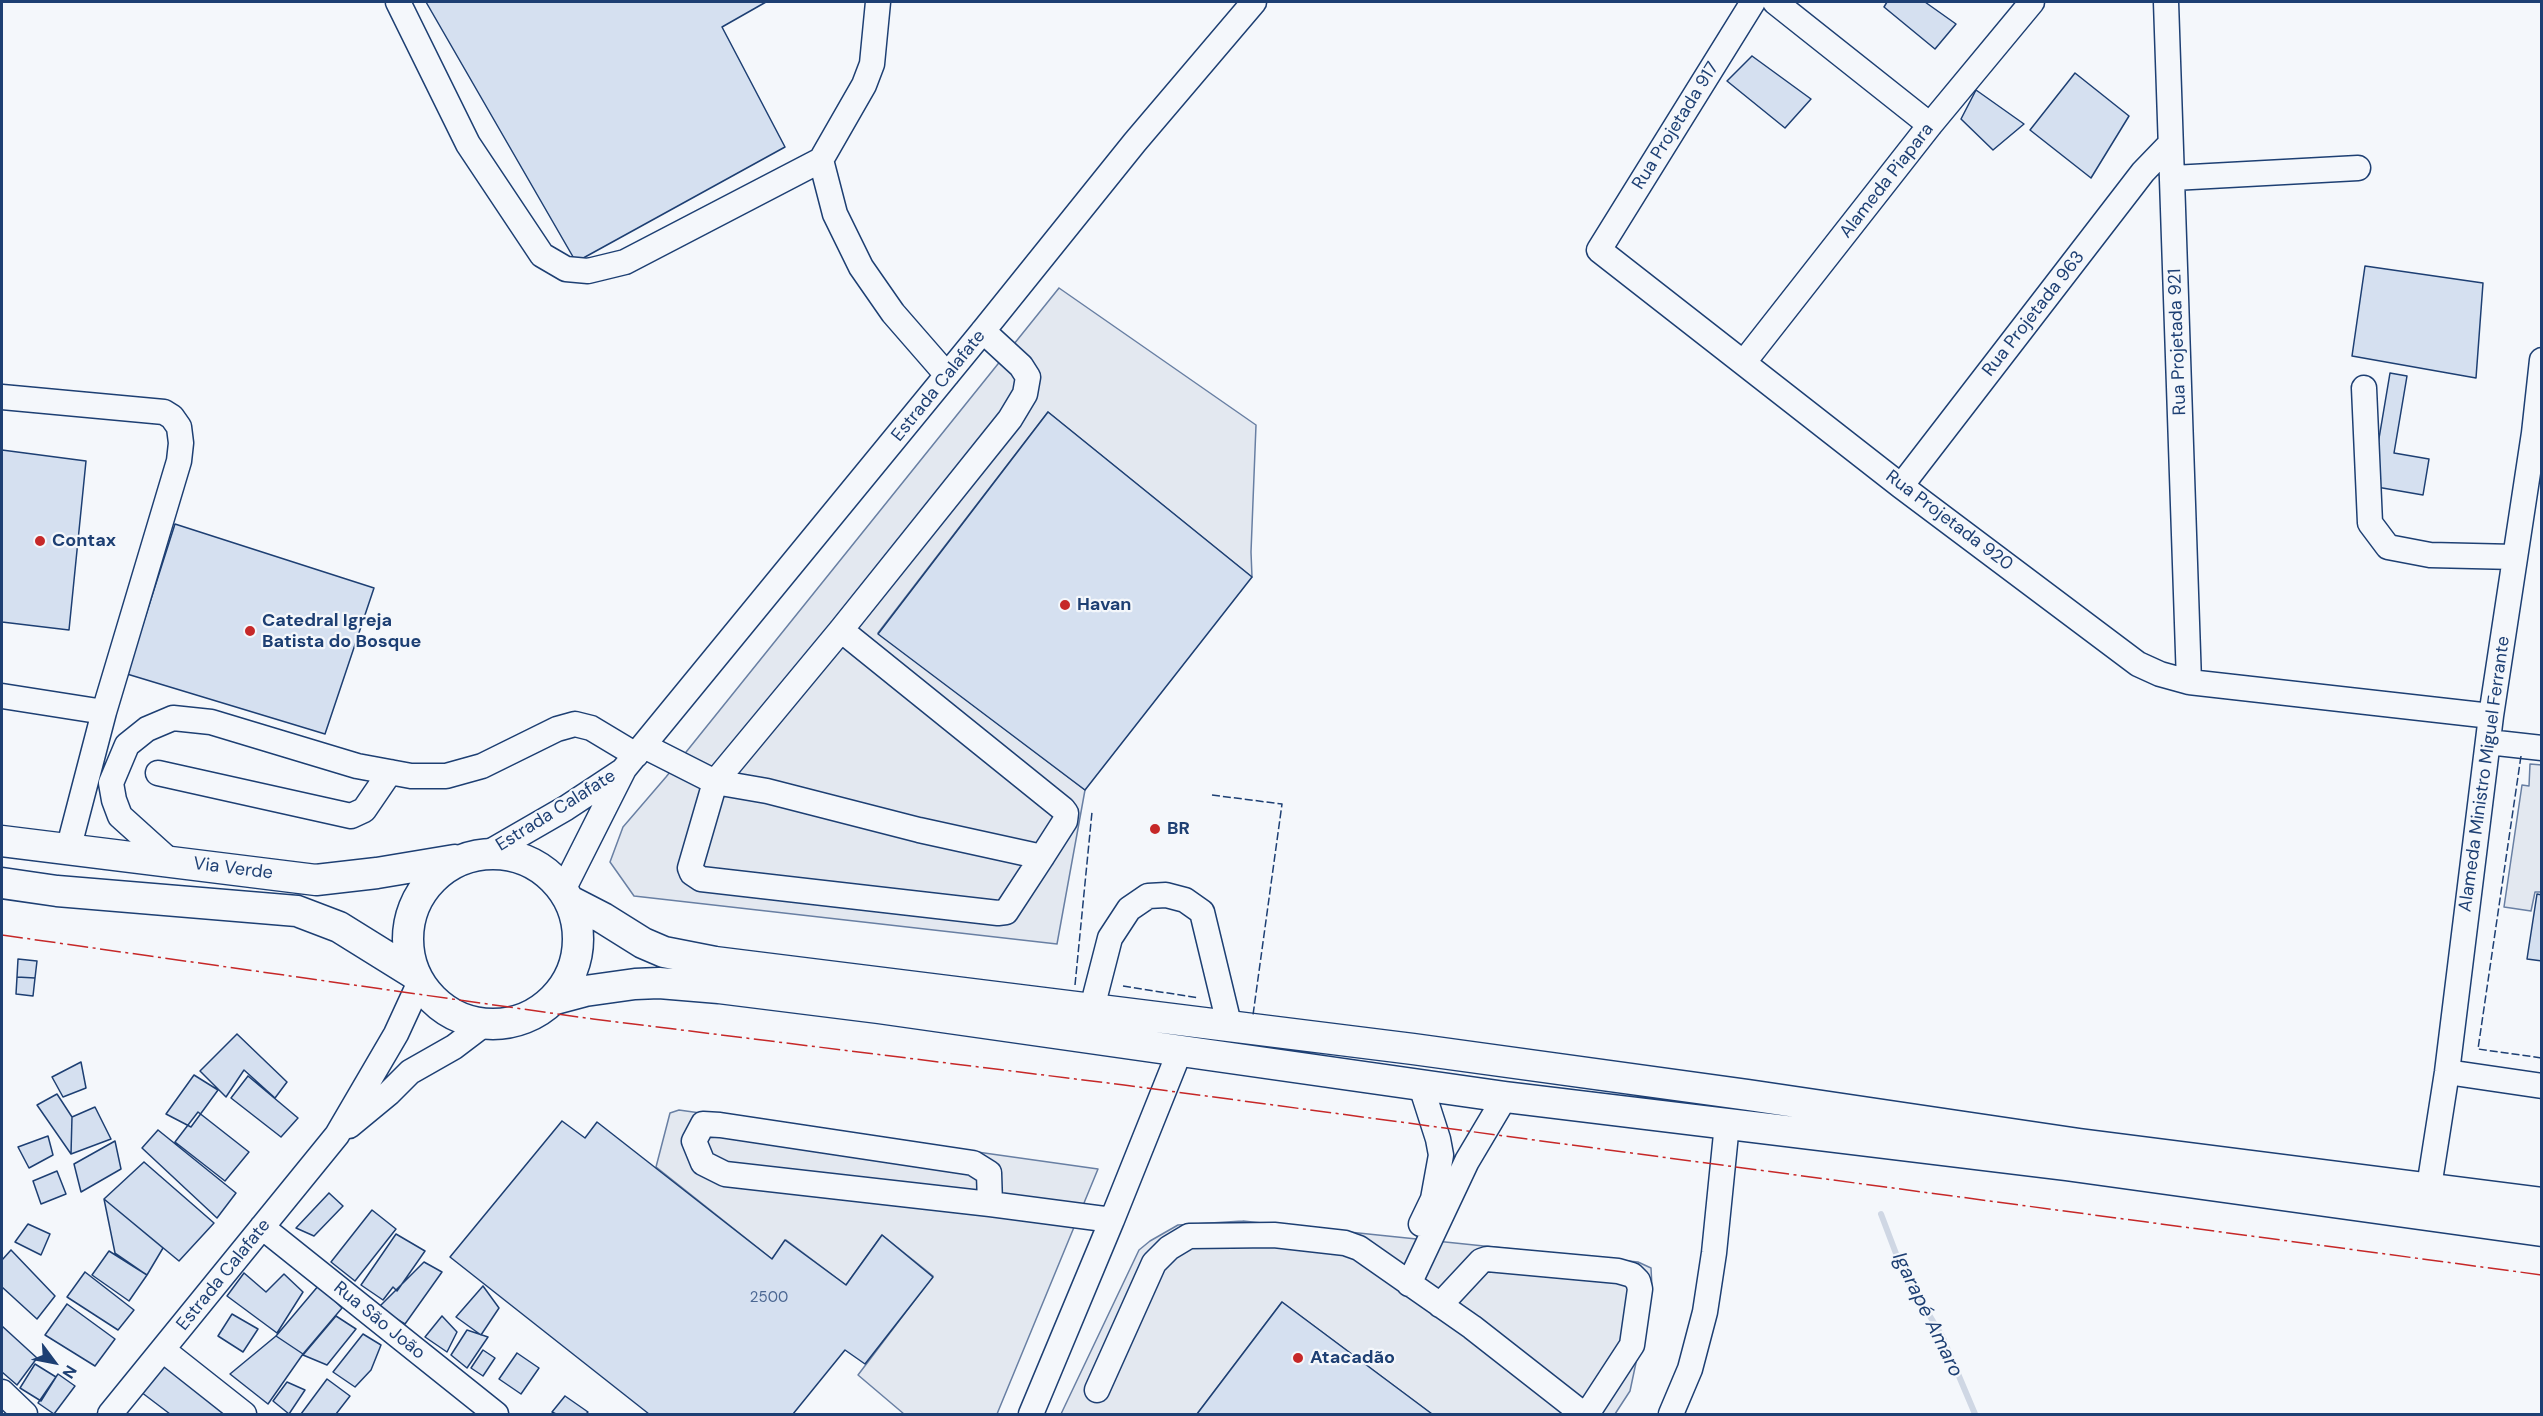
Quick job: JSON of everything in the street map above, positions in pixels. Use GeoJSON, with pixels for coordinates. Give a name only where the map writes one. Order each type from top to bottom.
{"type":"FeatureCollection","features":[{"type":"Feature","properties":{"kind":"main road","name":"Via Verde"},"geometry":{"type":"LineString","coordinates":[[2,841],[316,880],[377,873],[476,856]]}},
{"type":"Feature","properties":{"kind":"main road"},"geometry":{"type":"LineString","coordinates":[[567,895],[577,926],[578,952],[570,977],[555,999],[534,1014],[509,1024],[483,1025],[458,1018],[435,1004],[416,978],[407,946],[409,918],[421,892],[439,872],[476,856],[510,855],[531,862],[549,874],[567,895],[643,943],[717,975],[879,1008],[1420,1086],[2067,1165],[2541,1231]]}},
{"type":"Feature","properties":{"kind":"main road","name":"Via Verde"},"geometry":{"type":"LineString","coordinates":[[2,883],[57,891],[297,911],[339,927],[416,978]]}},
{"type":"Feature","properties":{"kind":"main road"},"geometry":{"type":"LineString","coordinates":[[555,999],[585,991],[717,975],[1092,1008],[1230,1028],[1413,1049],[2079,1144],[2541,1203]]}},
{"type":"Feature","properties":{"kind":"street"},"geometry":{"type":"LineString","coordinates":[[398,2],[468,144],[542,255],[566,269],[588,271],[625,262],[821,160],[864,85],[872,64],[878,2]]}},
{"type":"Feature","properties":{"kind":"street","name":"Estrada Calafate"},"geometry":{"type":"LineString","coordinates":[[567,895],[635,757],[1135,142],[1254,2]]}},
{"type":"Feature","properties":{"kind":"street","name":"Rua Projetada 917"},"geometry":{"type":"LineString","coordinates":[[1599,250],[1753,2]]}},
{"type":"Feature","properties":{"kind":"street"},"geometry":{"type":"LineString","coordinates":[[1775,2],[1930,125]]}},
{"type":"Feature","properties":{"kind":"street","name":"Alameda Piapara"},"geometry":{"type":"LineString","coordinates":[[1744,362],[1930,125],[2032,2]]}},
{"type":"Feature","properties":{"kind":"street","name":"Rua Projetada 921"},"geometry":{"type":"LineString","coordinates":[[2166,2],[2189,682]]}},
{"type":"Feature","properties":{"kind":"street","name":"Rua Projetada 963"},"geometry":{"type":"LineString","coordinates":[[1901,486],[2144,172],[2170,144]]}},
{"type":"Feature","properties":{"kind":"street"},"geometry":{"type":"LineString","coordinates":[[821,160],[835,214],[861,267],[893,313],[947,375]]}},
{"type":"Feature","properties":{"kind":"street"},"geometry":{"type":"LineString","coordinates":[[2173,178],[2358,168]]}},
{"type":"Feature","properties":{"kind":"street","name":"Rua Projetada 920"},"geometry":{"type":"LineString","coordinates":[[1599,250],[1901,486],[2138,664],[2189,682],[2491,716]]}},
{"type":"Feature","properties":{"kind":"street"},"geometry":{"type":"LineString","coordinates":[[841,630],[1063,809],[1066,817],[1006,912],[998,913],[701,879],[692,873],[690,868],[715,782],[841,630],[1010,419],[1025,394],[1028,377],[1021,366],[983,331]]}},
{"type":"Feature","properties":{"kind":"street","name":"Alameda Ministro Miguel Ferrante"},"geometry":{"type":"LineString","coordinates":[[2429,1187],[2447,1072],[2491,716],[2541,360]]}},
{"type":"Feature","properties":{"kind":"street"},"geometry":{"type":"LineString","coordinates":[[2364,388],[2370,523],[2388,547],[2430,555],[2515,557]]}},
{"type":"Feature","properties":{"kind":"street"},"geometry":{"type":"LineString","coordinates":[[2,397],[164,412],[172,417],[179,427],[180,461],[104,712],[68,850]]}},
{"type":"Feature","properties":{"kind":"street"},"geometry":{"type":"LineString","coordinates":[[2,696],[104,712]]}},
{"type":"Feature","properties":{"kind":"street"},"geometry":{"type":"LineString","coordinates":[[171,862],[120,816],[111,783],[127,745],[147,729],[173,718],[211,722],[357,766],[411,776],[446,776],[482,766],[557,729],[575,724],[591,728],[635,757],[715,782],[766,791],[919,830],[1042,857]]}},
{"type":"Feature","properties":{"kind":"street"},"geometry":{"type":"LineString","coordinates":[[2488,742],[2541,748]]}},
{"type":"Feature","properties":{"kind":"street","name":"Estrada Calafate"},"geometry":{"type":"LineString","coordinates":[[476,856],[566,808],[635,757]]}},
{"type":"Feature","properties":{"kind":"street"},"geometry":{"type":"LineString","coordinates":[[158,773],[351,816],[364,810],[390,772]]}},
{"type":"Feature","properties":{"kind":"street"},"geometry":{"type":"LineString","coordinates":[[1092,1008],[1110,938],[1129,909],[1148,896],[1166,895],[1185,900],[1202,912],[1230,1028]]}},
{"type":"Feature","properties":{"kind":"street","name":"Estrada Calafate"},"geometry":{"type":"LineString","coordinates":[[110,1414],[337,1135],[396,1034],[416,978]]}},
{"type":"Feature","properties":{"kind":"street","name":"Estrada Calafate"},"geometry":{"type":"LineString","coordinates":[[337,1135],[390,1093],[410,1072],[454,1047],[483,1025]]}},
{"type":"Feature","properties":{"kind":"street"},"geometry":{"type":"LineString","coordinates":[[1031,1414],[1179,1053]]}},
{"type":"Feature","properties":{"kind":"street"},"geometry":{"type":"LineString","coordinates":[[2447,1072],[2541,1086]]}},
{"type":"Feature","properties":{"kind":"street"},"geometry":{"type":"LineString","coordinates":[[1403,1280],[1432,1199],[1441,1155],[1420,1086]]}},
{"type":"Feature","properties":{"kind":"street"},"geometry":{"type":"LineString","coordinates":[[1403,1280],[1467,1161],[1505,1097]]}},
{"type":"Feature","properties":{"kind":"street"},"geometry":{"type":"LineString","coordinates":[[990,1204],[989,1173],[973,1163],[720,1125],[703,1124],[694,1141],[703,1163],[725,1174],[1112,1220]]}},
{"type":"Feature","properties":{"kind":"street"},"geometry":{"type":"LineString","coordinates":[[1671,1414],[1690,1369],[1705,1312],[1714,1253],[1727,1124]]}},
{"type":"Feature","properties":{"kind":"street","name":"Rua São João"},"geometry":{"type":"LineString","coordinates":[[262,1227],[495,1414]]}},
{"type":"Feature","properties":{"kind":"street"},"geometry":{"type":"LineString","coordinates":[[1097,1390],[1154,1263],[1169,1248],[1189,1236],[1274,1235],[1345,1243],[1359,1248],[1440,1305],[1585,1414],[1632,1345],[1641,1289],[1638,1281],[1632,1275],[1596,1269],[1487,1259],[1481,1261],[1440,1305]]}},
{"type":"Feature","properties":{"kind":"street"},"geometry":{"type":"LineString","coordinates":[[163,1350],[244,1414]]}},
{"type":"Feature","properties":{"kind":"street"},"geometry":{"type":"LineString","coordinates":[[2,1392],[25,1414]]}},
{"type":"Feature","properties":{"kind":"shaded area"},"geometry":{"type":"Polygon","coordinates":[[[1059,288],[1256,425],[1252,577],[1048,412],[878,633],[1085,790],[1057,944],[634,896],[610,862],[623,827],[666,777],[1059,288]]]}},
{"type":"Feature","properties":{"kind":"shaded area"},"geometry":{"type":"Polygon","coordinates":[[[2530,764],[2542,765],[2541,892],[2535,892],[2531,911],[2504,907],[2522,785],[2529,786],[2530,764]]]}},
{"type":"Feature","properties":{"kind":"shaded area"},"geometry":{"type":"Polygon","coordinates":[[[679,1110],[1098,1169],[997,1414],[904,1414],[858,1375],[933,1276],[882,1235],[846,1285],[786,1240],[772,1259],[656,1167],[670,1113],[679,1110]]]}},
{"type":"Feature","properties":{"kind":"shaded area"},"geometry":{"type":"Polygon","coordinates":[[[1243,1221],[1638,1262],[1651,1268],[1652,1287],[1630,1391],[1615,1414],[1432,1414],[1282,1302],[1197,1414],[1061,1414],[1139,1250],[1178,1225],[1243,1221]]]}},
{"type":"Feature","properties":{"kind":"building"},"geometry":{"type":"Polygon","coordinates":[[[426,2],[766,2],[722,27],[785,147],[576,262],[426,2]]]}},
{"type":"Feature","properties":{"kind":"building"},"geometry":{"type":"Polygon","coordinates":[[[1887,2],[1925,2],[1956,24],[1935,49],[1884,7],[1887,2]]]}},
{"type":"Feature","properties":{"kind":"building"},"geometry":{"type":"Polygon","coordinates":[[[1752,56],[1811,99],[1785,128],[1727,81],[1752,56]]]}},
{"type":"Feature","properties":{"kind":"building"},"geometry":{"type":"Polygon","coordinates":[[[2075,73],[2129,116],[2091,178],[2030,130],[2075,73]]]}},
{"type":"Feature","properties":{"kind":"building"},"geometry":{"type":"Polygon","coordinates":[[[1976,90],[2024,124],[1993,150],[1961,119],[1976,90]]]}},
{"type":"Feature","properties":{"kind":"building"},"geometry":{"type":"Polygon","coordinates":[[[2365,266],[2483,283],[2476,378],[2352,356],[2365,266]]]}},
{"type":"Feature","properties":{"kind":"building"},"geometry":{"type":"Polygon","coordinates":[[[2390,373],[2407,376],[2394,453],[2429,459],[2423,495],[2371,486],[2390,373]]]}},
{"type":"Feature","properties":{"kind":"building","name":"Havan"},"geometry":{"type":"Polygon","coordinates":[[[1048,412],[1252,577],[1085,790],[878,634],[1048,412]]]}},
{"type":"Feature","properties":{"kind":"building","name":"Contax"},"geometry":{"type":"Polygon","coordinates":[[[2,450],[86,461],[69,630],[2,622],[2,450]]]}},
{"type":"Feature","properties":{"kind":"building","name":"Catedral Igreja Batista do Bosque"},"geometry":{"type":"Polygon","coordinates":[[[175,524],[374,588],[325,734],[127,674],[175,524]]]}},
{"type":"Feature","properties":{"kind":"building"},"geometry":{"type":"Polygon","coordinates":[[[2537,894],[2542,895],[2542,961],[2527,959],[2537,894]]]}},
{"type":"Feature","properties":{"kind":"building"},"geometry":{"type":"Polygon","coordinates":[[[18,959],[37,961],[35,978],[17,977],[18,959]]]}},
{"type":"Feature","properties":{"kind":"building"},"geometry":{"type":"Polygon","coordinates":[[[17,977],[35,978],[33,996],[16,994],[17,977]]]}},
{"type":"Feature","properties":{"kind":"building"},"geometry":{"type":"Polygon","coordinates":[[[237,1034],[287,1082],[275,1098],[244,1070],[226,1097],[200,1071],[237,1034]]]}},
{"type":"Feature","properties":{"kind":"building"},"geometry":{"type":"Polygon","coordinates":[[[81,1062],[86,1088],[63,1097],[52,1077],[81,1062]]]}},
{"type":"Feature","properties":{"kind":"building"},"geometry":{"type":"Polygon","coordinates":[[[194,1075],[218,1090],[191,1127],[166,1114],[194,1075]]]}},
{"type":"Feature","properties":{"kind":"building"},"geometry":{"type":"Polygon","coordinates":[[[248,1076],[298,1118],[281,1137],[231,1098],[248,1076]]]}},
{"type":"Feature","properties":{"kind":"building"},"geometry":{"type":"Polygon","coordinates":[[[57,1094],[72,1117],[71,1154],[37,1105],[57,1094]]]}},
{"type":"Feature","properties":{"kind":"building"},"geometry":{"type":"Polygon","coordinates":[[[95,1107],[111,1139],[71,1154],[72,1117],[95,1107]]]}},
{"type":"Feature","properties":{"kind":"building"},"geometry":{"type":"Polygon","coordinates":[[[198,1112],[249,1152],[225,1181],[175,1142],[198,1112]]]}},
{"type":"Feature","properties":{"kind":"building"},"geometry":{"type":"Polygon","coordinates":[[[562,1121],[585,1138],[597,1122],[772,1259],[785,1240],[846,1285],[882,1235],[933,1277],[865,1364],[845,1350],[793,1414],[649,1414],[450,1257],[562,1121]]]}},
{"type":"Feature","properties":{"kind":"building"},"geometry":{"type":"Polygon","coordinates":[[[158,1130],[236,1193],[217,1218],[142,1148],[158,1130]]]}},
{"type":"Feature","properties":{"kind":"building"},"geometry":{"type":"Polygon","coordinates":[[[48,1136],[53,1155],[29,1168],[18,1147],[48,1136]]]}},
{"type":"Feature","properties":{"kind":"building"},"geometry":{"type":"Polygon","coordinates":[[[115,1141],[121,1169],[81,1192],[74,1164],[115,1141]]]}},
{"type":"Feature","properties":{"kind":"building"},"geometry":{"type":"Polygon","coordinates":[[[144,1162],[214,1223],[179,1261],[104,1199],[144,1162]]]}},
{"type":"Feature","properties":{"kind":"building"},"geometry":{"type":"Polygon","coordinates":[[[57,1171],[66,1194],[41,1204],[33,1181],[57,1171]]]}},
{"type":"Feature","properties":{"kind":"building"},"geometry":{"type":"Polygon","coordinates":[[[329,1193],[343,1206],[314,1236],[296,1228],[329,1193]]]}},
{"type":"Feature","properties":{"kind":"building"},"geometry":{"type":"Polygon","coordinates":[[[104,1199],[163,1248],[147,1275],[115,1253],[104,1199]]]}},
{"type":"Feature","properties":{"kind":"building"},"geometry":{"type":"Polygon","coordinates":[[[372,1210],[396,1229],[355,1281],[331,1262],[372,1210]]]}},
{"type":"Feature","properties":{"kind":"building"},"geometry":{"type":"Polygon","coordinates":[[[28,1224],[50,1234],[41,1255],[15,1242],[28,1224]]]}},
{"type":"Feature","properties":{"kind":"building"},"geometry":{"type":"Polygon","coordinates":[[[396,1234],[425,1251],[397,1291],[393,1287],[383,1300],[361,1285],[396,1234]]]}},
{"type":"Feature","properties":{"kind":"building"},"geometry":{"type":"Polygon","coordinates":[[[11,1250],[55,1296],[37,1319],[2,1287],[2,1260],[11,1250]]]}},
{"type":"Feature","properties":{"kind":"building"},"geometry":{"type":"Polygon","coordinates":[[[109,1251],[147,1275],[129,1301],[92,1275],[109,1251]]]}},
{"type":"Feature","properties":{"kind":"building"},"geometry":{"type":"Polygon","coordinates":[[[424,1262],[442,1272],[405,1324],[378,1308],[424,1262]]]}},
{"type":"Feature","properties":{"kind":"building"},"geometry":{"type":"Polygon","coordinates":[[[85,1272],[134,1310],[118,1330],[67,1297],[85,1272]]]}},
{"type":"Feature","properties":{"kind":"building"},"geometry":{"type":"Polygon","coordinates":[[[244,1273],[266,1292],[284,1274],[303,1292],[277,1333],[227,1296],[244,1273]]]}},
{"type":"Feature","properties":{"kind":"building"},"geometry":{"type":"Polygon","coordinates":[[[319,1285],[342,1308],[303,1354],[276,1336],[319,1285]]]}},
{"type":"Feature","properties":{"kind":"building"},"geometry":{"type":"Polygon","coordinates":[[[483,1286],[499,1308],[481,1335],[456,1317],[483,1286]]]}},
{"type":"Feature","properties":{"kind":"building","name":"Atacadão"},"geometry":{"type":"Polygon","coordinates":[[[1282,1302],[1432,1414],[1197,1414],[1282,1302]]]}},
{"type":"Feature","properties":{"kind":"building"},"geometry":{"type":"Polygon","coordinates":[[[67,1304],[115,1339],[95,1366],[45,1335],[67,1304]]]}},
{"type":"Feature","properties":{"kind":"building"},"geometry":{"type":"Polygon","coordinates":[[[232,1314],[258,1329],[243,1352],[218,1336],[232,1314]]]}},
{"type":"Feature","properties":{"kind":"building"},"geometry":{"type":"Polygon","coordinates":[[[336,1316],[356,1329],[327,1365],[303,1355],[336,1316]]]}},
{"type":"Feature","properties":{"kind":"building"},"geometry":{"type":"Polygon","coordinates":[[[442,1316],[457,1332],[447,1352],[425,1337],[442,1316]]]}},
{"type":"Feature","properties":{"kind":"building"},"geometry":{"type":"Polygon","coordinates":[[[2,1326],[37,1358],[17,1385],[2,1372],[2,1326]]]}},
{"type":"Feature","properties":{"kind":"building"},"geometry":{"type":"Polygon","coordinates":[[[467,1330],[488,1337],[467,1368],[451,1355],[467,1330]]]}},
{"type":"Feature","properties":{"kind":"building"},"geometry":{"type":"Polygon","coordinates":[[[363,1334],[381,1345],[371,1370],[355,1387],[333,1372],[363,1334]]]}},
{"type":"Feature","properties":{"kind":"building"},"geometry":{"type":"Polygon","coordinates":[[[276,1336],[303,1354],[268,1404],[230,1374],[276,1336]]]}},
{"type":"Feature","properties":{"kind":"building"},"geometry":{"type":"Polygon","coordinates":[[[483,1350],[495,1358],[483,1376],[471,1368],[483,1350]]]}},
{"type":"Feature","properties":{"kind":"building"},"geometry":{"type":"Polygon","coordinates":[[[517,1353],[539,1368],[521,1394],[499,1379],[517,1353]]]}},
{"type":"Feature","properties":{"kind":"building"},"geometry":{"type":"Polygon","coordinates":[[[167,1358],[240,1414],[170,1414],[141,1392],[167,1358]]]}},
{"type":"Feature","properties":{"kind":"building"},"geometry":{"type":"Polygon","coordinates":[[[35,1364],[56,1377],[41,1401],[20,1388],[35,1364]]]}},
{"type":"Feature","properties":{"kind":"building"},"geometry":{"type":"Polygon","coordinates":[[[58,1374],[75,1386],[54,1414],[38,1403],[58,1374]]]}},
{"type":"Feature","properties":{"kind":"building"},"geometry":{"type":"Polygon","coordinates":[[[327,1379],[350,1396],[336,1414],[301,1414],[327,1379]]]}},
{"type":"Feature","properties":{"kind":"building"},"geometry":{"type":"Polygon","coordinates":[[[287,1382],[305,1390],[289,1414],[273,1401],[287,1382]]]}},
{"type":"Feature","properties":{"kind":"building"},"geometry":{"type":"Polygon","coordinates":[[[565,1396],[588,1412],[586,1414],[556,1414],[552,1412],[565,1396]]]}},
{"type":"Feature","properties":{"kind":"waterway","name":"Igarapé Amaro"},"geometry":{"type":"LineString","coordinates":[[1881,1214],[1903,1272],[1942,1336],[1975,1414]]}},
{"type":"Feature","properties":{"kind":"fence"},"geometry":{"type":"LineString","coordinates":[[2521,756],[2478,1049],[2542,1058]]}},
{"type":"Feature","properties":{"kind":"fence"},"geometry":{"type":"LineString","coordinates":[[1212,795],[1282,804],[1253,1015]]}},
{"type":"Feature","properties":{"kind":"fence"},"geometry":{"type":"LineString","coordinates":[[1075,985],[1092,812]]}},
{"type":"Feature","properties":{"kind":"fence"},"geometry":{"type":"LineString","coordinates":[[1123,986],[1199,998]]}},
{"type":"Feature","properties":{"kind":"power"},"geometry":{"type":"LineString","coordinates":[[2,935],[593,1019],[1124,1085],[2542,1275]]}},
{"type":"Feature","properties":{"kind":"place","name":"Contax"},"geometry":{"type":"Point","coordinates":[40,541]}},
{"type":"Feature","properties":{"kind":"place","name":"Havan"},"geometry":{"type":"Point","coordinates":[1065,605]}},
{"type":"Feature","properties":{"kind":"place","name":"Catedral Igreja Batista do Bosque"},"geometry":{"type":"Point","coordinates":[250,631]}},
{"type":"Feature","properties":{"kind":"place","name":"BR"},"geometry":{"type":"Point","coordinates":[1155,829]}},
{"type":"Feature","properties":{"kind":"place","name":"Atacadão"},"geometry":{"type":"Point","coordinates":[1298,1358]}}]}
